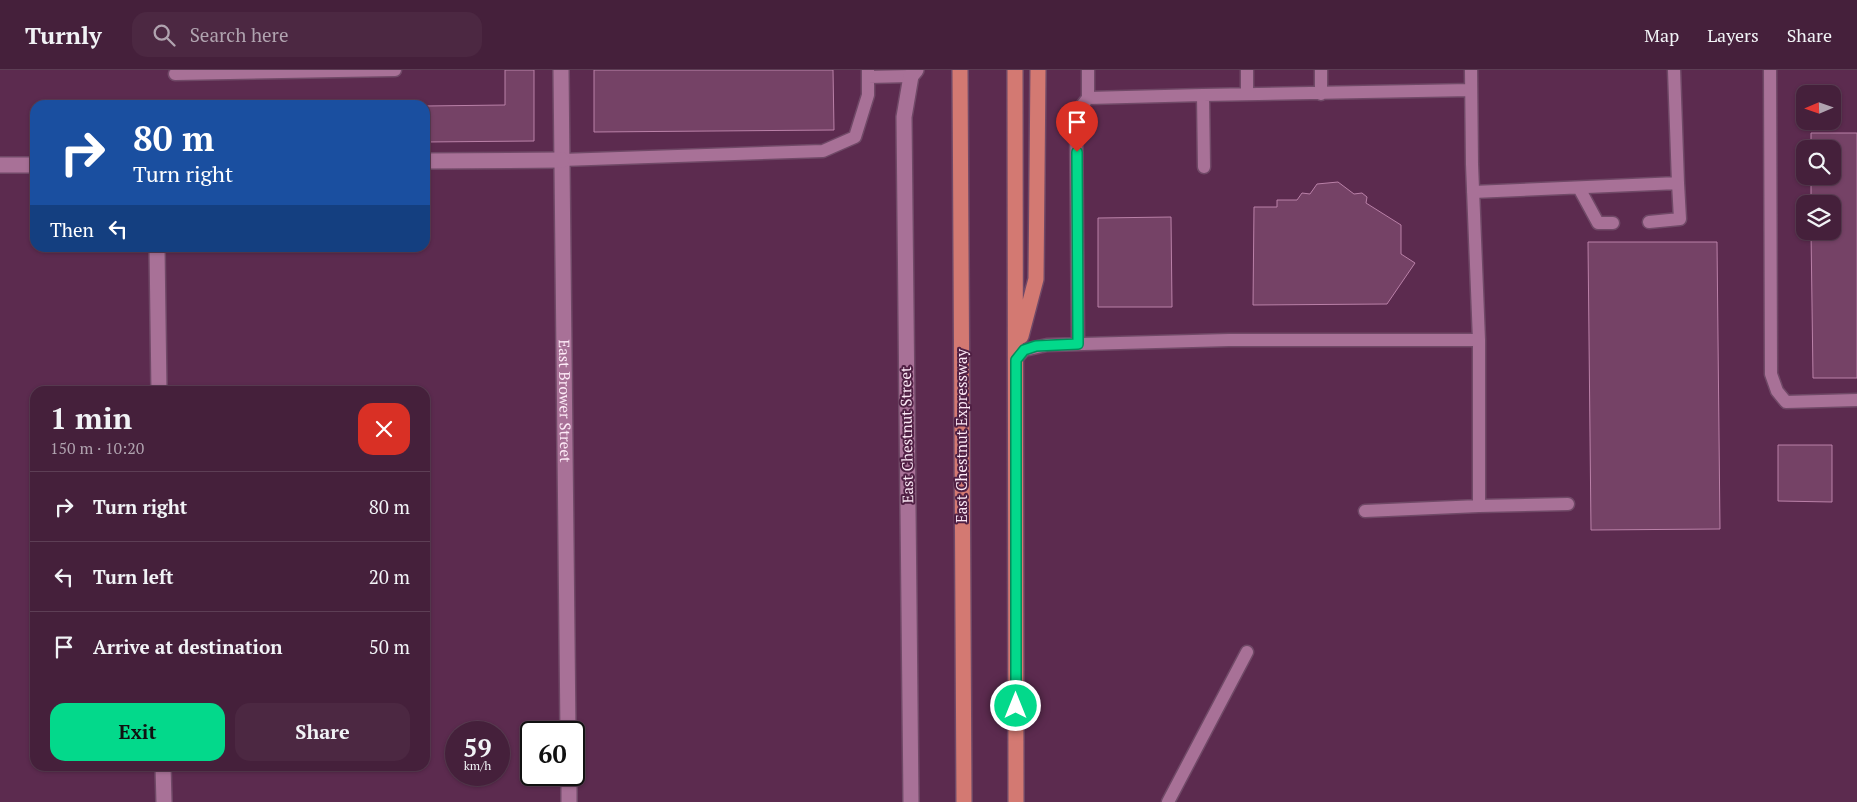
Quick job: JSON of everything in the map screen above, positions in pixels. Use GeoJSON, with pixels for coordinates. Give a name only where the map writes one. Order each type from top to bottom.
{"type":"FeatureCollection","features":[{"type":"Feature","properties":{"kind":"main road","name":"East Chestnut Expressway"},"geometry":{"type":"LineString","coordinates":[[960,70],[964,802]]}},
{"type":"Feature","properties":{"kind":"main road"},"geometry":{"type":"LineString","coordinates":[[1015,70],[1016,802]]}},
{"type":"Feature","properties":{"kind":"main road"},"geometry":{"type":"LineString","coordinates":[[1016,360],[1036,279],[1038,70]]}},
{"type":"Feature","properties":{"kind":"street","name":"East Brower Street"},"geometry":{"type":"LineString","coordinates":[[561,70],[568,721]]}},
{"type":"Feature","properties":{"kind":"street","name":"East Chestnut Street"},"geometry":{"type":"LineString","coordinates":[[911,802],[904,117],[914,73]]}},
{"type":"Feature","properties":{"kind":"street"},"geometry":{"type":"LineString","coordinates":[[430,161],[562,160]]}},
{"type":"Feature","properties":{"kind":"street"},"geometry":{"type":"LineString","coordinates":[[0,166],[30,165]]}},
{"type":"Feature","properties":{"kind":"street"},"geometry":{"type":"LineString","coordinates":[[157,252],[159,386]]}},
{"type":"Feature","properties":{"kind":"street"},"geometry":{"type":"LineString","coordinates":[[164,771],[164,802]]}},
{"type":"Feature","properties":{"kind":"street"},"geometry":{"type":"LineString","coordinates":[[569,786],[569,802]]}},
{"type":"Feature","properties":{"kind":"lane"},"geometry":{"type":"LineString","coordinates":[[175,74],[395,70]]}},
{"type":"Feature","properties":{"kind":"lane"},"geometry":{"type":"LineString","coordinates":[[1078,344],[1076,113],[1088,98],[1088,70]]}},
{"type":"Feature","properties":{"kind":"lane"},"geometry":{"type":"LineString","coordinates":[[1247,70],[1247,93]]}},
{"type":"Feature","properties":{"kind":"lane"},"geometry":{"type":"LineString","coordinates":[[1321,70],[1321,94]]}},
{"type":"Feature","properties":{"kind":"lane"},"geometry":{"type":"LineString","coordinates":[[1471,70],[1473,192],[1479,340],[1479,506]]}},
{"type":"Feature","properties":{"kind":"lane"},"geometry":{"type":"LineString","coordinates":[[1649,222],[1680,219],[1674,70]]}},
{"type":"Feature","properties":{"kind":"lane"},"geometry":{"type":"LineString","coordinates":[[1770,70],[1771,374],[1777,391],[1786,402],[1857,400]]}},
{"type":"Feature","properties":{"kind":"lane"},"geometry":{"type":"LineString","coordinates":[[562,160],[823,151],[855,137],[868,95],[868,73],[914,73]]}},
{"type":"Feature","properties":{"kind":"lane"},"geometry":{"type":"LineString","coordinates":[[1088,98],[1247,93],[1321,94],[1471,90]]}},
{"type":"Feature","properties":{"kind":"lane"},"geometry":{"type":"LineString","coordinates":[[1204,95],[1204,167]]}},
{"type":"Feature","properties":{"kind":"lane"},"geometry":{"type":"LineString","coordinates":[[1473,192],[1678,183]]}},
{"type":"Feature","properties":{"kind":"lane"},"geometry":{"type":"LineString","coordinates":[[1579,188],[1598,223],[1613,223]]}},
{"type":"Feature","properties":{"kind":"lane"},"geometry":{"type":"LineString","coordinates":[[1016,360],[1024,350],[1036,346],[1078,344],[1229,340],[1479,340]]}},
{"type":"Feature","properties":{"kind":"lane"},"geometry":{"type":"LineString","coordinates":[[1365,511],[1568,504]]}},
{"type":"Feature","properties":{"kind":"lane"},"geometry":{"type":"LineString","coordinates":[[1168,802],[1247,652]]}},
{"type":"Feature","properties":{"kind":"building"},"geometry":{"type":"Polygon","coordinates":[[[505,70],[534,70],[534,141],[430,142],[430,106],[505,105],[505,70]]]}},
{"type":"Feature","properties":{"kind":"building"},"geometry":{"type":"Polygon","coordinates":[[[594,70],[833,70],[834,130],[594,132],[594,70]]]}},
{"type":"Feature","properties":{"kind":"building"},"geometry":{"type":"Polygon","coordinates":[[[1811,133],[1857,133],[1857,378],[1813,378],[1811,240],[1841,240],[1841,195],[1811,195],[1811,185],[1841,185],[1841,140],[1811,140],[1811,133]]]}},
{"type":"Feature","properties":{"kind":"building"},"geometry":{"type":"Polygon","coordinates":[[[1338,182],[1354,194],[1362,193],[1367,197],[1366,203],[1401,225],[1401,254],[1415,263],[1387,304],[1253,305],[1254,207],[1277,207],[1277,200],[1297,200],[1302,193],[1310,194],[1317,184],[1338,182]]]}},
{"type":"Feature","properties":{"kind":"building"},"geometry":{"type":"Polygon","coordinates":[[[1171,217],[1172,307],[1098,307],[1098,218],[1171,217]]]}},
{"type":"Feature","properties":{"kind":"building"},"geometry":{"type":"Polygon","coordinates":[[[1588,242],[1717,242],[1720,529],[1591,530],[1588,242]]]}},
{"type":"Feature","properties":{"kind":"building"},"geometry":{"type":"Polygon","coordinates":[[[1778,445],[1832,445],[1832,502],[1778,501],[1778,445]]]}},
{"type":"Feature","properties":{"kind":"route"},"geometry":{"type":"LineString","coordinates":[[1016,706],[1016,360],[1024,350],[1036,346],[1078,344],[1077,152]]}}]}
